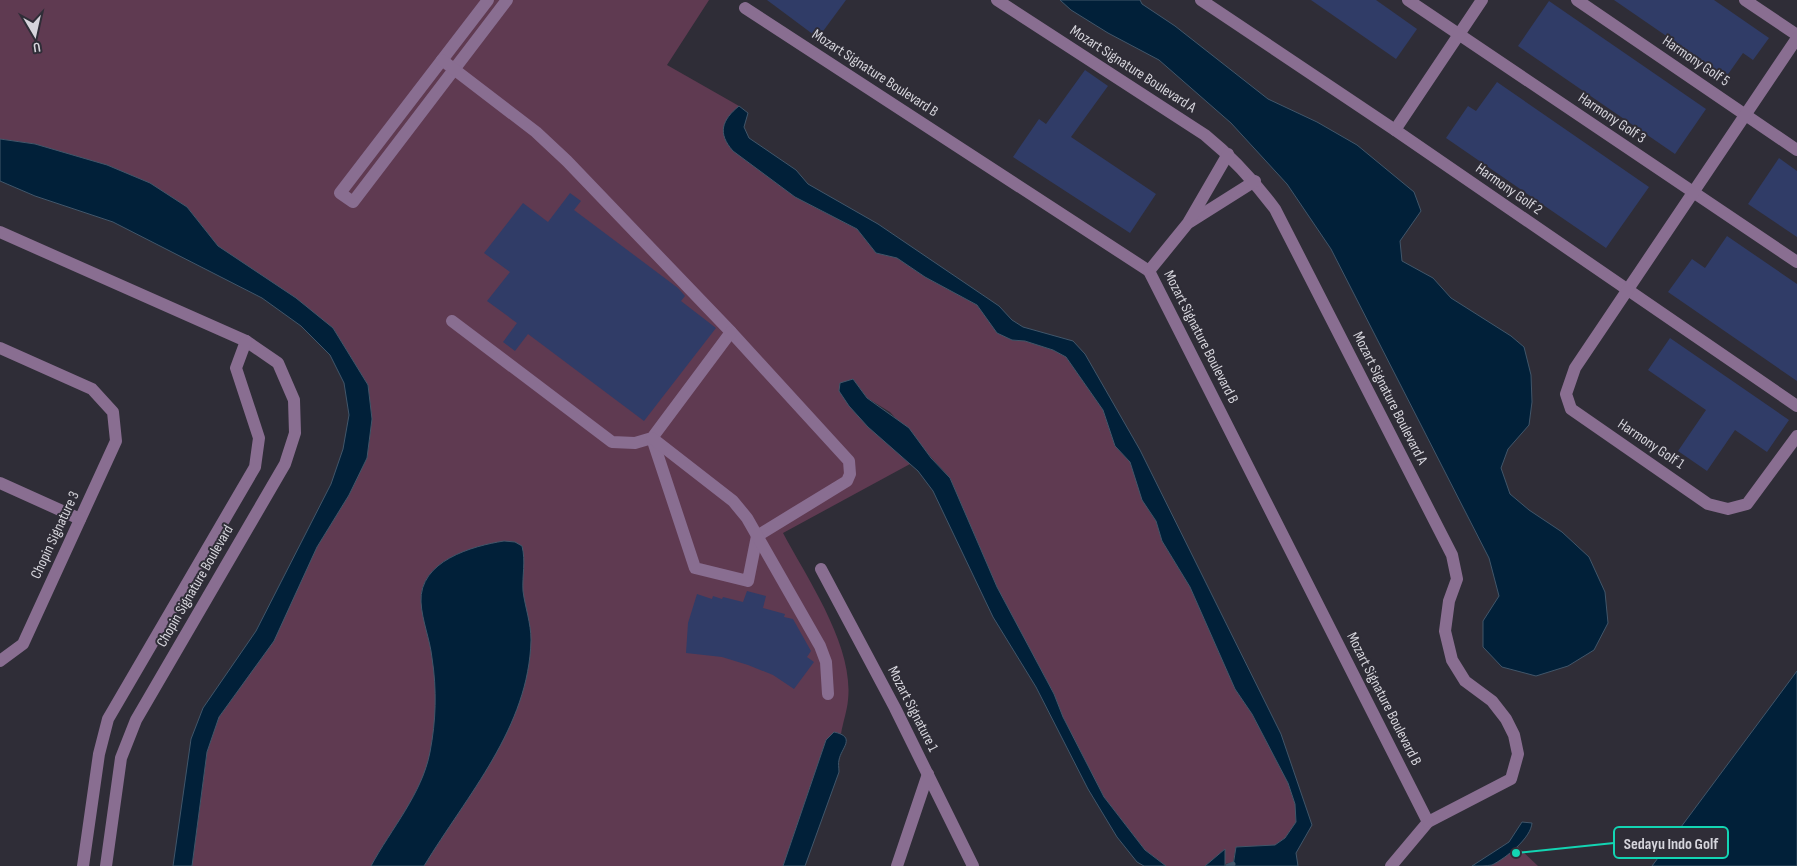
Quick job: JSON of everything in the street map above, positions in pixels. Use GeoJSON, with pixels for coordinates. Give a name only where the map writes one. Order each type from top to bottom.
{"type":"FeatureCollection","features":[{"type":"Feature","properties":{"kind":"street"},"geometry":{"type":"LineString","coordinates":[[488,0],[340,193],[346,198],[353,202],[507,0]]}},
{"type":"Feature","properties":{"kind":"street","name":"Mozart Signature Boulevard A"},"geometry":{"type":"LineString","coordinates":[[997,0],[1196,130],[1228,154],[1255,181],[1275,209],[1452,555],[1457,579],[1450,601],[1445,631],[1452,660],[1465,681],[1492,701],[1506,719],[1514,735],[1518,754],[1512,779],[1428,822],[1391,866]]}},
{"type":"Feature","properties":{"kind":"street","name":"Harmony Golf 2"},"geometry":{"type":"LineString","coordinates":[[1201,0],[1395,130],[1797,406]]}},
{"type":"Feature","properties":{"kind":"street","name":"Harmony Golf 3"},"geometry":{"type":"LineString","coordinates":[[1408,0],[1797,262]]}},
{"type":"Feature","properties":{"kind":"street"},"geometry":{"type":"LineString","coordinates":[[1395,130],[1482,0]]}},
{"type":"Feature","properties":{"kind":"street","name":"Harmony Golf 5"},"geometry":{"type":"LineString","coordinates":[[1577,0],[1797,150]]}},
{"type":"Feature","properties":{"kind":"street"},"geometry":{"type":"LineString","coordinates":[[1628,291],[1797,36],[1745,0]]}},
{"type":"Feature","properties":{"kind":"street","name":"Mozart Signature Boulevard B"},"geometry":{"type":"LineString","coordinates":[[745,8],[1149,271],[1428,822]]}},
{"type":"Feature","properties":{"kind":"street"},"geometry":{"type":"LineString","coordinates":[[442,60],[536,132],[731,332],[849,462],[850,474],[847,482],[757,536],[748,581],[695,568],[652,438]]}},
{"type":"Feature","properties":{"kind":"street"},"geometry":{"type":"LineString","coordinates":[[1149,271],[1188,223],[1228,154]]}},
{"type":"Feature","properties":{"kind":"street"},"geometry":{"type":"LineString","coordinates":[[1188,223],[1255,181]]}},
{"type":"Feature","properties":{"kind":"street","name":"Chopin Signature Boulevard"},"geometry":{"type":"LineString","coordinates":[[0,232],[246,341],[278,363],[294,400],[295,434],[285,464],[136,720],[121,758],[106,866]]}},
{"type":"Feature","properties":{"kind":"street","name":"Harmony Golf 1"},"geometry":{"type":"LineString","coordinates":[[1628,291],[1576,368],[1566,394],[1571,409],[1708,504],[1728,509],[1747,504],[1797,436]]}},
{"type":"Feature","properties":{"kind":"street"},"geometry":{"type":"LineString","coordinates":[[452,321],[612,442],[635,443],[652,438],[731,332]]}},
{"type":"Feature","properties":{"kind":"street","name":"Chopin Signature Boulevard"},"geometry":{"type":"LineString","coordinates":[[83,866],[99,754],[108,719],[255,467],[259,438],[236,368],[246,341]]}},
{"type":"Feature","properties":{"kind":"street","name":"Chopin Signature 3"},"geometry":{"type":"LineString","coordinates":[[0,348],[92,389],[113,412],[116,441],[23,644],[0,662]]}},
{"type":"Feature","properties":{"kind":"street"},"geometry":{"type":"LineString","coordinates":[[652,438],[733,501],[747,518],[820,646],[826,662],[828,694]]}},
{"type":"Feature","properties":{"kind":"street"},"geometry":{"type":"LineString","coordinates":[[0,483],[80,519]]}},
{"type":"Feature","properties":{"kind":"street","name":"Mozart Signature 1"},"geometry":{"type":"LineString","coordinates":[[822,569],[928,774],[973,866]]}},
{"type":"Feature","properties":{"kind":"street"},"geometry":{"type":"LineString","coordinates":[[897,866],[928,774]]}},
{"type":"Feature","properties":{"kind":"shaded area"},"geometry":{"type":"Polygon","coordinates":[[[0,0],[709,0],[667,65],[739,106],[728,118],[768,176],[795,197],[857,229],[876,253],[897,258],[925,277],[977,305],[998,333],[1012,340],[1025,341],[1053,350],[1066,357],[1103,410],[1115,446],[1130,462],[1149,511],[1156,521],[1162,541],[1190,587],[1235,689],[1252,714],[1288,783],[1295,804],[1296,822],[1285,838],[1275,845],[1236,847],[1233,862],[1225,864],[1224,850],[1205,866],[1166,866],[1145,850],[1104,797],[1063,717],[1054,694],[997,587],[950,478],[890,412],[867,398],[853,379],[840,383],[839,390],[846,401],[872,429],[910,464],[783,533],[816,592],[837,636],[848,679],[848,700],[841,734],[834,732],[826,740],[783,866],[192,866],[207,752],[219,717],[240,688],[317,547],[349,495],[367,458],[372,419],[368,385],[333,328],[218,246],[187,207],[35,144],[0,139],[0,0]]]}},
{"type":"Feature","properties":{"kind":"shaded area"},"geometry":{"type":"Polygon","coordinates":[[[1517,846],[1538,866],[1490,866],[1517,846]]]}},
{"type":"Feature","properties":{"kind":"water"},"geometry":{"type":"Polygon","coordinates":[[[1060,0],[1140,0],[1142,4],[1175,26],[1268,99],[1317,122],[1357,145],[1414,192],[1421,211],[1400,241],[1402,261],[1433,278],[1451,298],[1511,336],[1524,347],[1531,375],[1532,402],[1529,425],[1508,449],[1501,468],[1510,494],[1529,510],[1562,532],[1589,557],[1605,592],[1608,623],[1594,650],[1568,666],[1536,676],[1502,667],[1483,647],[1483,621],[1499,596],[1489,558],[1331,249],[1287,184],[1231,123],[1159,60],[1108,33],[1071,10],[1060,0]]]}},
{"type":"Feature","properties":{"kind":"water"},"geometry":{"type":"Polygon","coordinates":[[[739,106],[748,113],[744,127],[749,138],[796,170],[808,184],[878,224],[999,306],[1012,320],[1023,327],[1073,341],[1085,354],[1140,450],[1281,734],[1312,825],[1296,853],[1298,866],[1233,866],[1236,847],[1275,845],[1285,838],[1296,822],[1295,804],[1288,783],[1252,714],[1235,689],[1190,587],[1162,541],[1156,521],[1142,500],[1130,462],[1115,446],[1103,410],[1066,357],[1053,350],[1025,341],[1012,340],[997,333],[977,305],[925,277],[897,258],[876,253],[857,229],[795,197],[733,151],[723,133],[725,122],[739,106]]]}},
{"type":"Feature","properties":{"kind":"water"},"geometry":{"type":"Polygon","coordinates":[[[0,139],[35,144],[107,165],[150,183],[187,207],[218,246],[296,298],[333,328],[368,385],[372,419],[367,458],[349,495],[317,547],[274,641],[219,717],[207,752],[192,866],[173,866],[191,739],[203,708],[256,631],[331,484],[343,449],[349,415],[344,383],[330,355],[301,326],[262,298],[113,222],[35,196],[0,181],[0,139]]]}},
{"type":"Feature","properties":{"kind":"water"},"geometry":{"type":"Polygon","coordinates":[[[853,379],[867,398],[909,428],[931,458],[950,478],[997,587],[1054,694],[1063,717],[1104,797],[1145,850],[1166,866],[1144,866],[1137,862],[1117,837],[1088,789],[1036,687],[993,617],[933,491],[918,471],[868,427],[849,406],[839,391],[840,383],[853,379]]]}},
{"type":"Feature","properties":{"kind":"water"},"geometry":{"type":"Polygon","coordinates":[[[504,541],[515,542],[522,546],[524,558],[523,591],[531,640],[528,672],[508,731],[493,759],[424,866],[371,866],[413,797],[426,767],[430,752],[435,717],[435,682],[421,602],[423,588],[429,576],[438,566],[450,558],[477,547],[504,541]]]}},
{"type":"Feature","properties":{"kind":"water"},"geometry":{"type":"Polygon","coordinates":[[[1797,671],[1797,866],[1652,866],[1797,671]]]}},
{"type":"Feature","properties":{"kind":"water"},"geometry":{"type":"Polygon","coordinates":[[[834,732],[845,737],[846,743],[839,760],[839,772],[805,866],[783,866],[826,740],[834,732]]]}},
{"type":"Feature","properties":{"kind":"water"},"geometry":{"type":"Polygon","coordinates":[[[1522,822],[1532,823],[1531,829],[1523,841],[1511,853],[1492,865],[1472,866],[1509,842],[1522,822]]]}},
{"type":"Feature","properties":{"kind":"water"},"geometry":{"type":"Polygon","coordinates":[[[1225,849],[1225,866],[1205,866],[1225,849]]]}},
{"type":"Feature","properties":{"kind":"building"},"geometry":{"type":"Polygon","coordinates":[[[767,0],[846,0],[818,38],[767,0]]]}},
{"type":"Feature","properties":{"kind":"building"},"geometry":{"type":"Polygon","coordinates":[[[1311,0],[1376,0],[1417,29],[1396,59],[1311,0]]]}},
{"type":"Feature","properties":{"kind":"building"},"geometry":{"type":"Polygon","coordinates":[[[1614,0],[1714,0],[1769,38],[1753,60],[1743,53],[1726,77],[1614,0]]]}},
{"type":"Feature","properties":{"kind":"building"},"geometry":{"type":"Polygon","coordinates":[[[1549,1],[1706,109],[1675,154],[1518,46],[1549,1]]]}},
{"type":"Feature","properties":{"kind":"building"},"geometry":{"type":"Polygon","coordinates":[[[1085,70],[1108,86],[1071,137],[1156,194],[1130,233],[1013,157],[1039,119],[1046,124],[1085,70]]]}},
{"type":"Feature","properties":{"kind":"building"},"geometry":{"type":"Polygon","coordinates":[[[1497,82],[1649,187],[1606,248],[1446,138],[1468,106],[1476,111],[1497,82]]]}},
{"type":"Feature","properties":{"kind":"building"},"geometry":{"type":"Polygon","coordinates":[[[1779,158],[1797,171],[1797,237],[1748,204],[1779,158]]]}},
{"type":"Feature","properties":{"kind":"building"},"geometry":{"type":"Polygon","coordinates":[[[570,193],[581,201],[574,210],[678,288],[685,296],[681,301],[716,328],[644,421],[528,334],[515,351],[503,342],[517,323],[487,301],[510,272],[484,253],[523,203],[548,222],[570,193]]]}},
{"type":"Feature","properties":{"kind":"building"},"geometry":{"type":"Polygon","coordinates":[[[1727,236],[1797,284],[1797,381],[1668,292],[1692,259],[1705,268],[1727,236]]]}},
{"type":"Feature","properties":{"kind":"building"},"geometry":{"type":"Polygon","coordinates":[[[1670,338],[1789,420],[1767,452],[1735,430],[1707,471],[1678,451],[1706,410],[1648,370],[1670,338]]]}},
{"type":"Feature","properties":{"kind":"building"},"geometry":{"type":"Polygon","coordinates":[[[747,591],[766,596],[763,608],[785,614],[784,617],[793,619],[811,651],[807,657],[814,662],[794,689],[773,675],[748,665],[722,657],[686,653],[688,623],[697,594],[712,599],[713,596],[743,602],[747,591]]]}},
{"type":"Feature","properties":{"kind":"waterway"},"geometry":{"type":"LineString","coordinates":[[1228,866],[1233,864]]}},
{"type":"Feature","properties":{"kind":"place","name":"Sedayu Indo Golf"},"geometry":{"type":"Point","coordinates":[1516,853]}}]}
